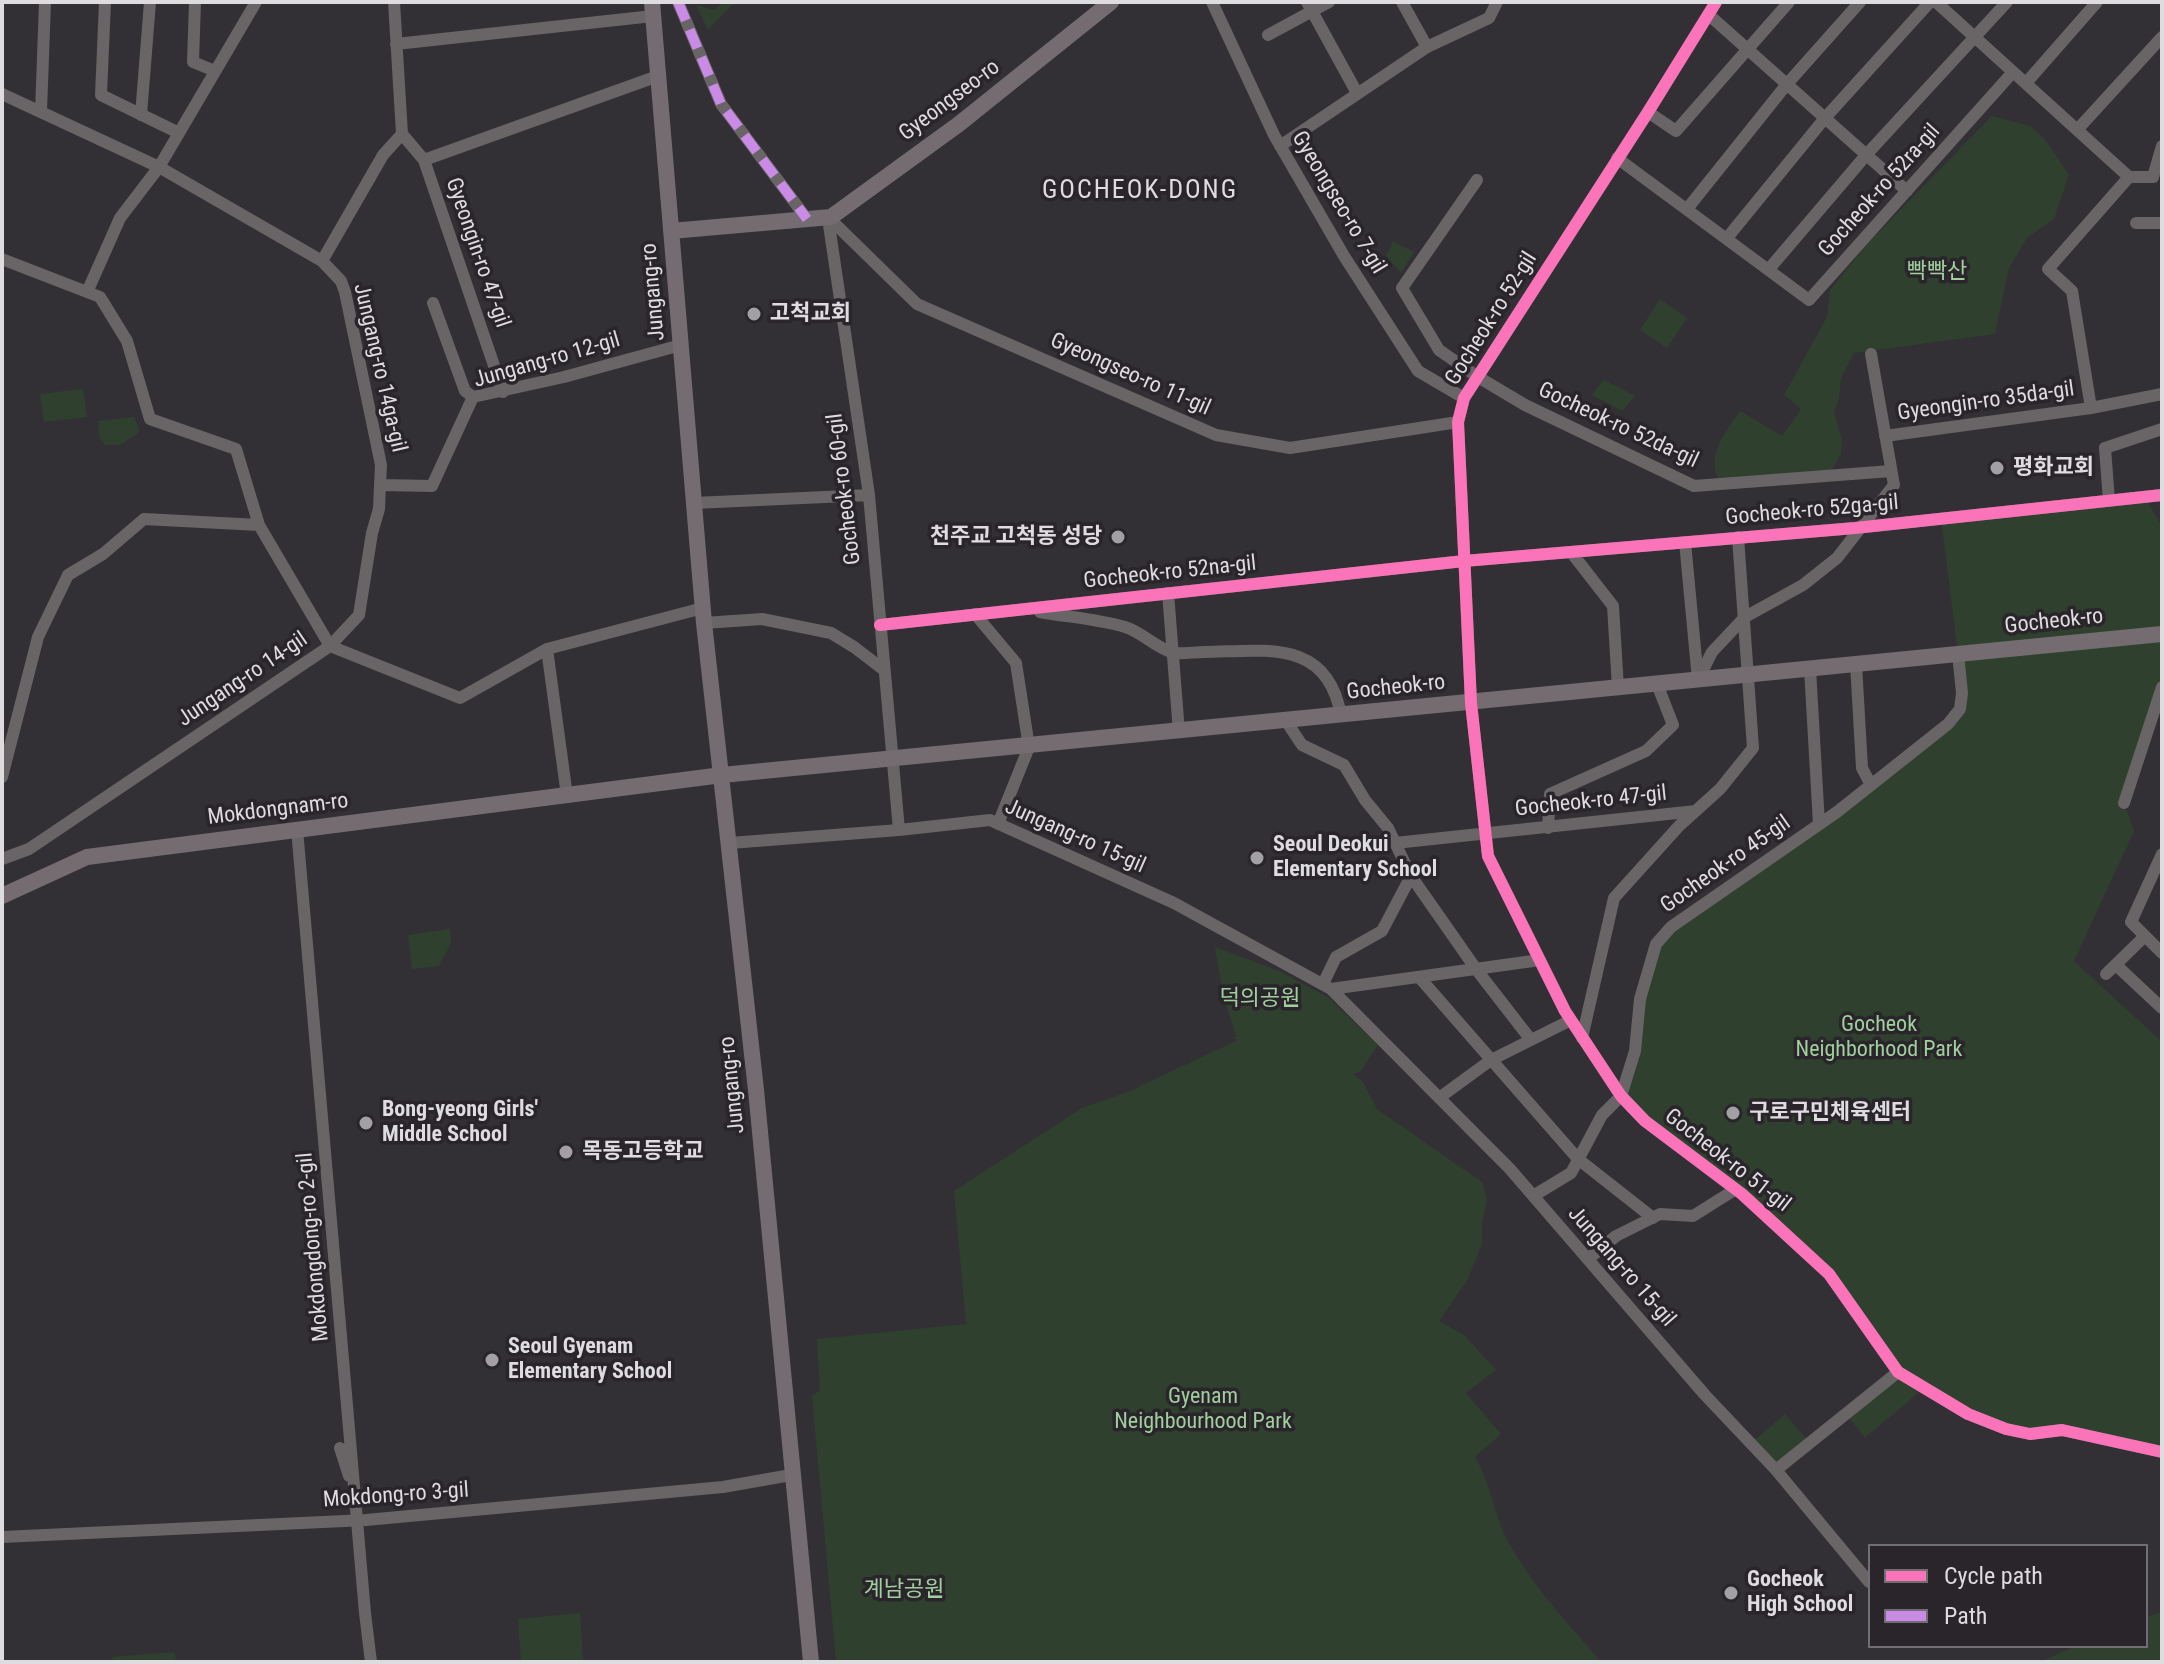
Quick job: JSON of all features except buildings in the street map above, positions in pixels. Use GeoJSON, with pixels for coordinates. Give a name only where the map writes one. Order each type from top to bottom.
{"type":"FeatureCollection","features":[{"type":"Feature","properties":{"kind":"main road","name":"Gyeongseo-ro"},"geometry":{"type":"LineString","coordinates":[[829,217],[959,124],[1111,2]]}},
{"type":"Feature","properties":{"kind":"main road","name":"Jungang-ro"},"geometry":{"type":"LineString","coordinates":[[653,9],[704,616],[756,1090],[811,1662]]}},
{"type":"Feature","properties":{"kind":"main road"},"geometry":{"type":"LineString","coordinates":[[671,231],[829,217]]}},
{"type":"Feature","properties":{"kind":"main road","name":"Gocheok-ro"},"geometry":{"type":"LineString","coordinates":[[722,775],[892,761],[2162,634]]}},
{"type":"Feature","properties":{"kind":"main road","name":"Mokdongnam-ro"},"geometry":{"type":"LineString","coordinates":[[2,896],[87,857],[722,775]]}},
{"type":"Feature","properties":{"kind":"street"},"geometry":{"type":"LineString","coordinates":[[41,112],[45,2]]}},
{"type":"Feature","properties":{"kind":"street"},"geometry":{"type":"LineString","coordinates":[[105,2],[101,95],[179,133]]}},
{"type":"Feature","properties":{"kind":"street"},"geometry":{"type":"LineString","coordinates":[[141,115],[150,2]]}},
{"type":"Feature","properties":{"kind":"street"},"geometry":{"type":"LineString","coordinates":[[195,2],[193,62],[215,71]]}},
{"type":"Feature","properties":{"kind":"street"},"geometry":{"type":"LineString","coordinates":[[88,290],[120,218],[159,167],[256,2]]}},
{"type":"Feature","properties":{"kind":"street"},"geometry":{"type":"LineString","coordinates":[[322,261],[383,155],[402,134],[394,2]]}},
{"type":"Feature","properties":{"kind":"street"},"geometry":{"type":"LineString","coordinates":[[678,2],[721,104],[807,219]]}},
{"type":"Feature","properties":{"kind":"street","name":"Gyeongseo-ro 7-gil"},"geometry":{"type":"LineString","coordinates":[[1212,2],[1280,146],[1344,256],[1418,371],[1464,398]]}},
{"type":"Feature","properties":{"kind":"street"},"geometry":{"type":"LineString","coordinates":[[1268,35],[1309,7],[1329,2]]}},
{"type":"Feature","properties":{"kind":"street"},"geometry":{"type":"LineString","coordinates":[[1402,2],[1427,47]]}},
{"type":"Feature","properties":{"kind":"street"},"geometry":{"type":"LineString","coordinates":[[1280,146],[1427,47],[1489,18],[1497,2]]}},
{"type":"Feature","properties":{"kind":"street","name":"Gocheok-ro 52-gil"},"geometry":{"type":"LineString","coordinates":[[1471,703],[1458,422],[1464,398],[1716,2]]}},
{"type":"Feature","properties":{"kind":"street"},"geometry":{"type":"LineString","coordinates":[[1648,112],[1676,131],[1789,2]]}},
{"type":"Feature","properties":{"kind":"street"},"geometry":{"type":"LineString","coordinates":[[1687,209],[1787,84],[1860,2]]}},
{"type":"Feature","properties":{"kind":"street"},"geometry":{"type":"LineString","coordinates":[[1727,238],[1825,118],[1930,2]]}},
{"type":"Feature","properties":{"kind":"street"},"geometry":{"type":"LineString","coordinates":[[1936,2],[2129,177],[2158,178],[2162,146]]}},
{"type":"Feature","properties":{"kind":"street","name":"Gocheok-ro 52ra-gil"},"geometry":{"type":"LineString","coordinates":[[1769,269],[1867,154],[2007,2]]}},
{"type":"Feature","properties":{"kind":"street"},"geometry":{"type":"LineString","coordinates":[[2026,83],[2097,2]]}},
{"type":"Feature","properties":{"kind":"street"},"geometry":{"type":"LineString","coordinates":[[1309,7],[1357,93]]}},
{"type":"Feature","properties":{"kind":"street"},"geometry":{"type":"LineString","coordinates":[[396,44],[653,9]]}},
{"type":"Feature","properties":{"kind":"street"},"geometry":{"type":"LineString","coordinates":[[1709,15],[1907,191]]}},
{"type":"Feature","properties":{"kind":"street"},"geometry":{"type":"LineString","coordinates":[[2077,130],[2162,37]]}},
{"type":"Feature","properties":{"kind":"street","name":"Gocheok-ro 52ra-gil"},"geometry":{"type":"LineString","coordinates":[[1617,158],[1809,300],[2013,72]]}},
{"type":"Feature","properties":{"kind":"street"},"geometry":{"type":"LineString","coordinates":[[424,160],[658,76]]}},
{"type":"Feature","properties":{"kind":"street","name":"Jungang-ro 14ga-gil"},"geometry":{"type":"LineString","coordinates":[[2,94],[159,167],[322,261],[341,281],[381,465],[379,509],[372,533],[359,615],[330,646]]}},
{"type":"Feature","properties":{"kind":"street","name":"Gyeongin-ro 47-gil"},"geometry":{"type":"LineString","coordinates":[[402,134],[424,160],[503,392]]}},
{"type":"Feature","properties":{"kind":"street","name":"Gyeongin-ro 35da-gil"},"geometry":{"type":"LineString","coordinates":[[2091,408],[2072,291],[2048,269],[2129,177]]}},
{"type":"Feature","properties":{"kind":"street","name":"Gocheok-ro 52da-gil"},"geometry":{"type":"LineString","coordinates":[[1477,180],[1402,288],[1439,350],[1525,405],[1694,486],[1891,471]]}},
{"type":"Feature","properties":{"kind":"street","name":"Gyeongseo-ro 11-gil"},"geometry":{"type":"LineString","coordinates":[[829,217],[917,304],[1216,435],[1290,448],[1458,422]]}},
{"type":"Feature","properties":{"kind":"street","name":"Gocheok-ro 60-gil"},"geometry":{"type":"LineString","coordinates":[[829,217],[869,495],[892,761]]}},
{"type":"Feature","properties":{"kind":"street"},"geometry":{"type":"LineString","coordinates":[[2136,223],[2162,223]]}},
{"type":"Feature","properties":{"kind":"street"},"geometry":{"type":"LineString","coordinates":[[2,259],[100,297],[127,341],[150,419],[236,449],[259,525],[330,646]]}},
{"type":"Feature","properties":{"kind":"street"},"geometry":{"type":"LineString","coordinates":[[433,303],[465,391],[473,397]]}},
{"type":"Feature","properties":{"kind":"street","name":"Jungang-ro 12-gil"},"geometry":{"type":"LineString","coordinates":[[380,485],[432,486],[473,397],[503,392],[681,345]]}},
{"type":"Feature","properties":{"kind":"street"},"geometry":{"type":"LineString","coordinates":[[1698,680],[1712,652],[1745,617],[1803,585],[1837,558],[1894,485],[1871,354]]}},
{"type":"Feature","properties":{"kind":"street","name":"Gyeongin-ro 35da-gil"},"geometry":{"type":"LineString","coordinates":[[1885,436],[2091,408],[2162,394]]}},
{"type":"Feature","properties":{"kind":"street"},"geometry":{"type":"LineString","coordinates":[[2109,501],[2105,448],[2162,429]]}},
{"type":"Feature","properties":{"kind":"street"},"geometry":{"type":"LineString","coordinates":[[694,503],[869,495]]}},
{"type":"Feature","properties":{"kind":"street","name":"Gocheok-ro 52ga-gil"},"geometry":{"type":"LineString","coordinates":[[1464,561],[1864,527],[2162,495]]}},
{"type":"Feature","properties":{"kind":"street"},"geometry":{"type":"LineString","coordinates":[[2,777],[38,637],[68,575],[103,554],[144,519],[259,525]]}},
{"type":"Feature","properties":{"kind":"street"},"geometry":{"type":"LineString","coordinates":[[1738,537],[1749,675]]}},
{"type":"Feature","properties":{"kind":"street"},"geometry":{"type":"LineString","coordinates":[[1685,542],[1698,680]]}},
{"type":"Feature","properties":{"kind":"street"},"geometry":{"type":"LineString","coordinates":[[1571,552],[1613,606],[1618,688]]}},
{"type":"Feature","properties":{"kind":"street","name":"Gocheok-ro 52na-gil"},"geometry":{"type":"LineString","coordinates":[[880,625],[1464,561]]}},
{"type":"Feature","properties":{"kind":"street"},"geometry":{"type":"LineString","coordinates":[[1168,593],[1179,732]]}},
{"type":"Feature","properties":{"kind":"street"},"geometry":{"type":"LineString","coordinates":[[1025,609],[1127,628],[1173,653],[1275,651],[1295,654],[1312,662],[1325,676],[1337,693],[1341,716]]}},
{"type":"Feature","properties":{"kind":"street"},"geometry":{"type":"LineString","coordinates":[[975,614],[1016,663],[1029,747],[998,824]]}},
{"type":"Feature","properties":{"kind":"street","name":"Jungang-ro 14-gil"},"geometry":{"type":"LineString","coordinates":[[2,858],[29,849],[330,646],[460,698],[547,649],[704,616],[762,619],[831,633],[884,670]]}},
{"type":"Feature","properties":{"kind":"street"},"geometry":{"type":"LineString","coordinates":[[547,649],[567,796]]}},
{"type":"Feature","properties":{"kind":"street","name":"Gocheok-ro 45-gil"},"geometry":{"type":"LineString","coordinates":[[1533,1196],[1571,1173],[1602,1115],[1621,1096],[1635,1051],[1640,999],[1656,944],[1671,927],[1819,824],[1948,724],[1960,709],[1962,693],[1958,654]]}},
{"type":"Feature","properties":{"kind":"street"},"geometry":{"type":"LineString","coordinates":[[1856,664],[1862,768],[1871,785]]}},
{"type":"Feature","properties":{"kind":"street"},"geometry":{"type":"LineString","coordinates":[[1810,669],[1819,824]]}},
{"type":"Feature","properties":{"kind":"street","name":"Gocheok-ro 47-gil"},"geometry":{"type":"LineString","coordinates":[[1582,1038],[1614,898],[1720,789],[1753,748],[1749,675]]}},
{"type":"Feature","properties":{"kind":"street"},"geometry":{"type":"LineString","coordinates":[[1548,828],[1550,794],[1646,751],[1673,725],[1657,684]]}},
{"type":"Feature","properties":{"kind":"street"},"geometry":{"type":"LineString","coordinates":[[2124,803],[2162,687]]}},
{"type":"Feature","properties":{"kind":"street","name":"Gocheok-ro 51-gil"},"geometry":{"type":"LineString","coordinates":[[1471,703],[1488,856],[1571,1020],[1621,1096],[1645,1121],[1736,1189],[1829,1274],[1898,1372],[1968,1414],[2006,1429],[2030,1434],[2062,1430],[2162,1452]]}},
{"type":"Feature","properties":{"kind":"street"},"geometry":{"type":"LineString","coordinates":[[1286,721],[1302,745],[1344,765],[1365,800],[1388,828],[1411,876],[1476,969],[1531,1040]]}},
{"type":"Feature","properties":{"kind":"street"},"geometry":{"type":"LineString","coordinates":[[892,761],[899,830]]}},
{"type":"Feature","properties":{"kind":"street","name":"Gocheok-ro 47-gil"},"geometry":{"type":"LineString","coordinates":[[1395,843],[1696,811]]}},
{"type":"Feature","properties":{"kind":"street","name":"Jungang-ro 15-gil"},"geometry":{"type":"LineString","coordinates":[[730,843],[990,820],[1174,903],[1327,987],[1533,1196],[1705,1395],[1776,1470],[1868,1581]]}},
{"type":"Feature","properties":{"kind":"street","name":"Mokdongdong-ro 2-gil"},"geometry":{"type":"LineString","coordinates":[[297,829],[371,1662]]}},
{"type":"Feature","properties":{"kind":"street"},"geometry":{"type":"LineString","coordinates":[[293,892],[299,850]]}},
{"type":"Feature","properties":{"kind":"street"},"geometry":{"type":"LineString","coordinates":[[2162,854],[2159,871],[2131,922],[2162,953]]}},
{"type":"Feature","properties":{"kind":"street"},"geometry":{"type":"LineString","coordinates":[[1411,876],[1382,931],[1336,957],[1327,987],[1540,960]]}},
{"type":"Feature","properties":{"kind":"street"},"geometry":{"type":"LineString","coordinates":[[2106,974],[2145,936]]}},
{"type":"Feature","properties":{"kind":"street"},"geometry":{"type":"LineString","coordinates":[[2116,965],[2162,1008]]}},
{"type":"Feature","properties":{"kind":"street"},"geometry":{"type":"LineString","coordinates":[[1419,977],[1578,1159],[1653,1218]]}},
{"type":"Feature","properties":{"kind":"street"},"geometry":{"type":"LineString","coordinates":[[1439,1098],[1491,1060],[1571,1020]]}},
{"type":"Feature","properties":{"kind":"street","name":"Gocheok-ro 51-gil"},"geometry":{"type":"LineString","coordinates":[[1588,1259],[1616,1236],[1660,1214],[1693,1216],[1736,1189]]}},
{"type":"Feature","properties":{"kind":"street"},"geometry":{"type":"LineString","coordinates":[[1776,1470],[1898,1372]]}},
{"type":"Feature","properties":{"kind":"street"},"geometry":{"type":"LineString","coordinates":[[340,1448],[355,1495]]}},
{"type":"Feature","properties":{"kind":"street","name":"Mokdong-ro 3-gil"},"geometry":{"type":"LineString","coordinates":[[2,1537],[357,1520],[723,1487],[791,1475]]}},
{"type":"Feature","properties":{"kind":"green space"},"geometry":{"type":"Polygon","coordinates":[[[722,2],[735,2],[708,30],[696,5],[715,10],[722,2]]]}},
{"type":"Feature","properties":{"kind":"green space","name":"빡빡산"},"geometry":{"type":"Polygon","coordinates":[[[1992,116],[2030,126],[2045,139],[2069,175],[2054,219],[2027,238],[2009,268],[1995,334],[1854,353],[1841,378],[1834,412],[1842,440],[1841,454],[1829,475],[1721,484],[1715,464],[1718,446],[1740,411],[1782,436],[1801,409],[1784,395],[1827,317],[1830,290],[1868,243],[1992,116]]]}},
{"type":"Feature","properties":{"kind":"green space"},"geometry":{"type":"Polygon","coordinates":[[[1393,241],[1414,252],[1401,273],[1386,256],[1393,241]]]}},
{"type":"Feature","properties":{"kind":"green space"},"geometry":{"type":"Polygon","coordinates":[[[1660,299],[1687,318],[1667,348],[1640,330],[1660,299]]]}},
{"type":"Feature","properties":{"kind":"green space"},"geometry":{"type":"Polygon","coordinates":[[[1604,380],[1635,396],[1622,411],[1592,395],[1604,380]]]}},
{"type":"Feature","properties":{"kind":"green space"},"geometry":{"type":"Polygon","coordinates":[[[83,389],[87,417],[44,422],[40,394],[83,389]]]}},
{"type":"Feature","properties":{"kind":"green space"},"geometry":{"type":"Polygon","coordinates":[[[134,417],[140,432],[120,445],[105,445],[99,436],[98,421],[134,417]]]}},
{"type":"Feature","properties":{"kind":"green space","name":"Gocheok Neighborhood Park"},"geometry":{"type":"Polygon","coordinates":[[[2145,497],[2162,527],[2162,687],[2124,803],[2134,831],[2074,961],[2162,1042],[2162,1452],[2113,1442],[2006,1429],[1924,1388],[1865,1438],[1846,1414],[1898,1372],[1829,1274],[1621,1096],[1656,944],[1837,812],[1960,709],[1958,654],[1941,519],[2145,497]]]}},
{"type":"Feature","properties":{"kind":"green space"},"geometry":{"type":"Polygon","coordinates":[[[450,929],[451,943],[439,966],[412,969],[408,935],[450,929]]]}},
{"type":"Feature","properties":{"kind":"green space","name":"Gyenam Neighbourhood Park"},"geometry":{"type":"Polygon","coordinates":[[[1215,947],[1279,971],[1329,998],[1378,1045],[1360,1072],[1353,1074],[1363,1082],[1377,1109],[1482,1182],[1487,1200],[1482,1222],[1482,1244],[1467,1281],[1439,1321],[1464,1335],[1496,1370],[1466,1393],[1501,1434],[1475,1457],[1504,1533],[1540,1590],[1601,1662],[836,1662],[812,1395],[820,1391],[817,1339],[966,1324],[954,1191],[1082,1108],[1130,1091],[1238,1040],[1233,1038],[1236,1036],[1223,994],[1215,947]]]}},
{"type":"Feature","properties":{"kind":"green space"},"geometry":{"type":"Polygon","coordinates":[[[1785,1414],[1810,1443],[1776,1470],[1751,1443],[1785,1414]]]}},
{"type":"Feature","properties":{"kind":"green space"},"geometry":{"type":"Polygon","coordinates":[[[2162,1612],[2162,1662],[2040,1662],[2072,1648],[2148,1648],[2148,1616],[2162,1612]]]}},
{"type":"Feature","properties":{"kind":"green space"},"geometry":{"type":"Polygon","coordinates":[[[580,1613],[583,1662],[521,1662],[518,1619],[580,1613]]]}},
{"type":"Feature","properties":{"kind":"green space"},"geometry":{"type":"Polygon","coordinates":[[[175,1652],[176,1662],[113,1662],[112,1657],[175,1652]]]}},
{"type":"Feature","properties":{"kind":"marked path"},"geometry":{"type":"LineString","coordinates":[[678,2],[721,104],[807,219]]}},
{"type":"Feature","properties":{"kind":"cycle path"},"geometry":{"type":"LineString","coordinates":[[1716,2],[1464,398],[1458,422],[1471,703],[1488,856],[1565,1011],[1621,1096],[1645,1121],[1742,1194],[1829,1274],[1898,1372],[1968,1414],[2006,1429],[2030,1434],[2062,1430],[2162,1452]]}},
{"type":"Feature","properties":{"kind":"cycle path"},"geometry":{"type":"LineString","coordinates":[[880,625],[1464,561],[1855,528],[2162,495]]}},
{"type":"Feature","properties":{"kind":"place","name":"고척교회"},"geometry":{"type":"Point","coordinates":[754,314]}},
{"type":"Feature","properties":{"kind":"place","name":"평화교회"},"geometry":{"type":"Point","coordinates":[1997,468]}},
{"type":"Feature","properties":{"kind":"place","name":"천주교 고척동 성당"},"geometry":{"type":"Point","coordinates":[1118,537]}},
{"type":"Feature","properties":{"kind":"place","name":"Seoul Deokui Elementary School"},"geometry":{"type":"Point","coordinates":[1257,858]}},
{"type":"Feature","properties":{"kind":"place","name":"구로구민체육센터"},"geometry":{"type":"Point","coordinates":[1733,1113]}},
{"type":"Feature","properties":{"kind":"place","name":"Bong-yeong Girls' Middle School"},"geometry":{"type":"Point","coordinates":[366,1123]}},
{"type":"Feature","properties":{"kind":"place","name":"목동고등학교"},"geometry":{"type":"Point","coordinates":[566,1152]}},
{"type":"Feature","properties":{"kind":"place","name":"Seoul Gyenam Elementary School"},"geometry":{"type":"Point","coordinates":[492,1360]}},
{"type":"Feature","properties":{"kind":"place","name":"Gocheok High School"},"geometry":{"type":"Point","coordinates":[1731,1593]}},
{"type":"Feature","properties":{"kind":"district","name":"GOCHEOK-DONG"},"geometry":{"type":"Point","coordinates":[1140,191]}},
{"type":"Feature","properties":{"kind":"park label","name":"덕의공원"},"geometry":{"type":"Point","coordinates":[1260,999]}},
{"type":"Feature","properties":{"kind":"park label","name":"계남공원"},"geometry":{"type":"Point","coordinates":[904,1590]}}]}
